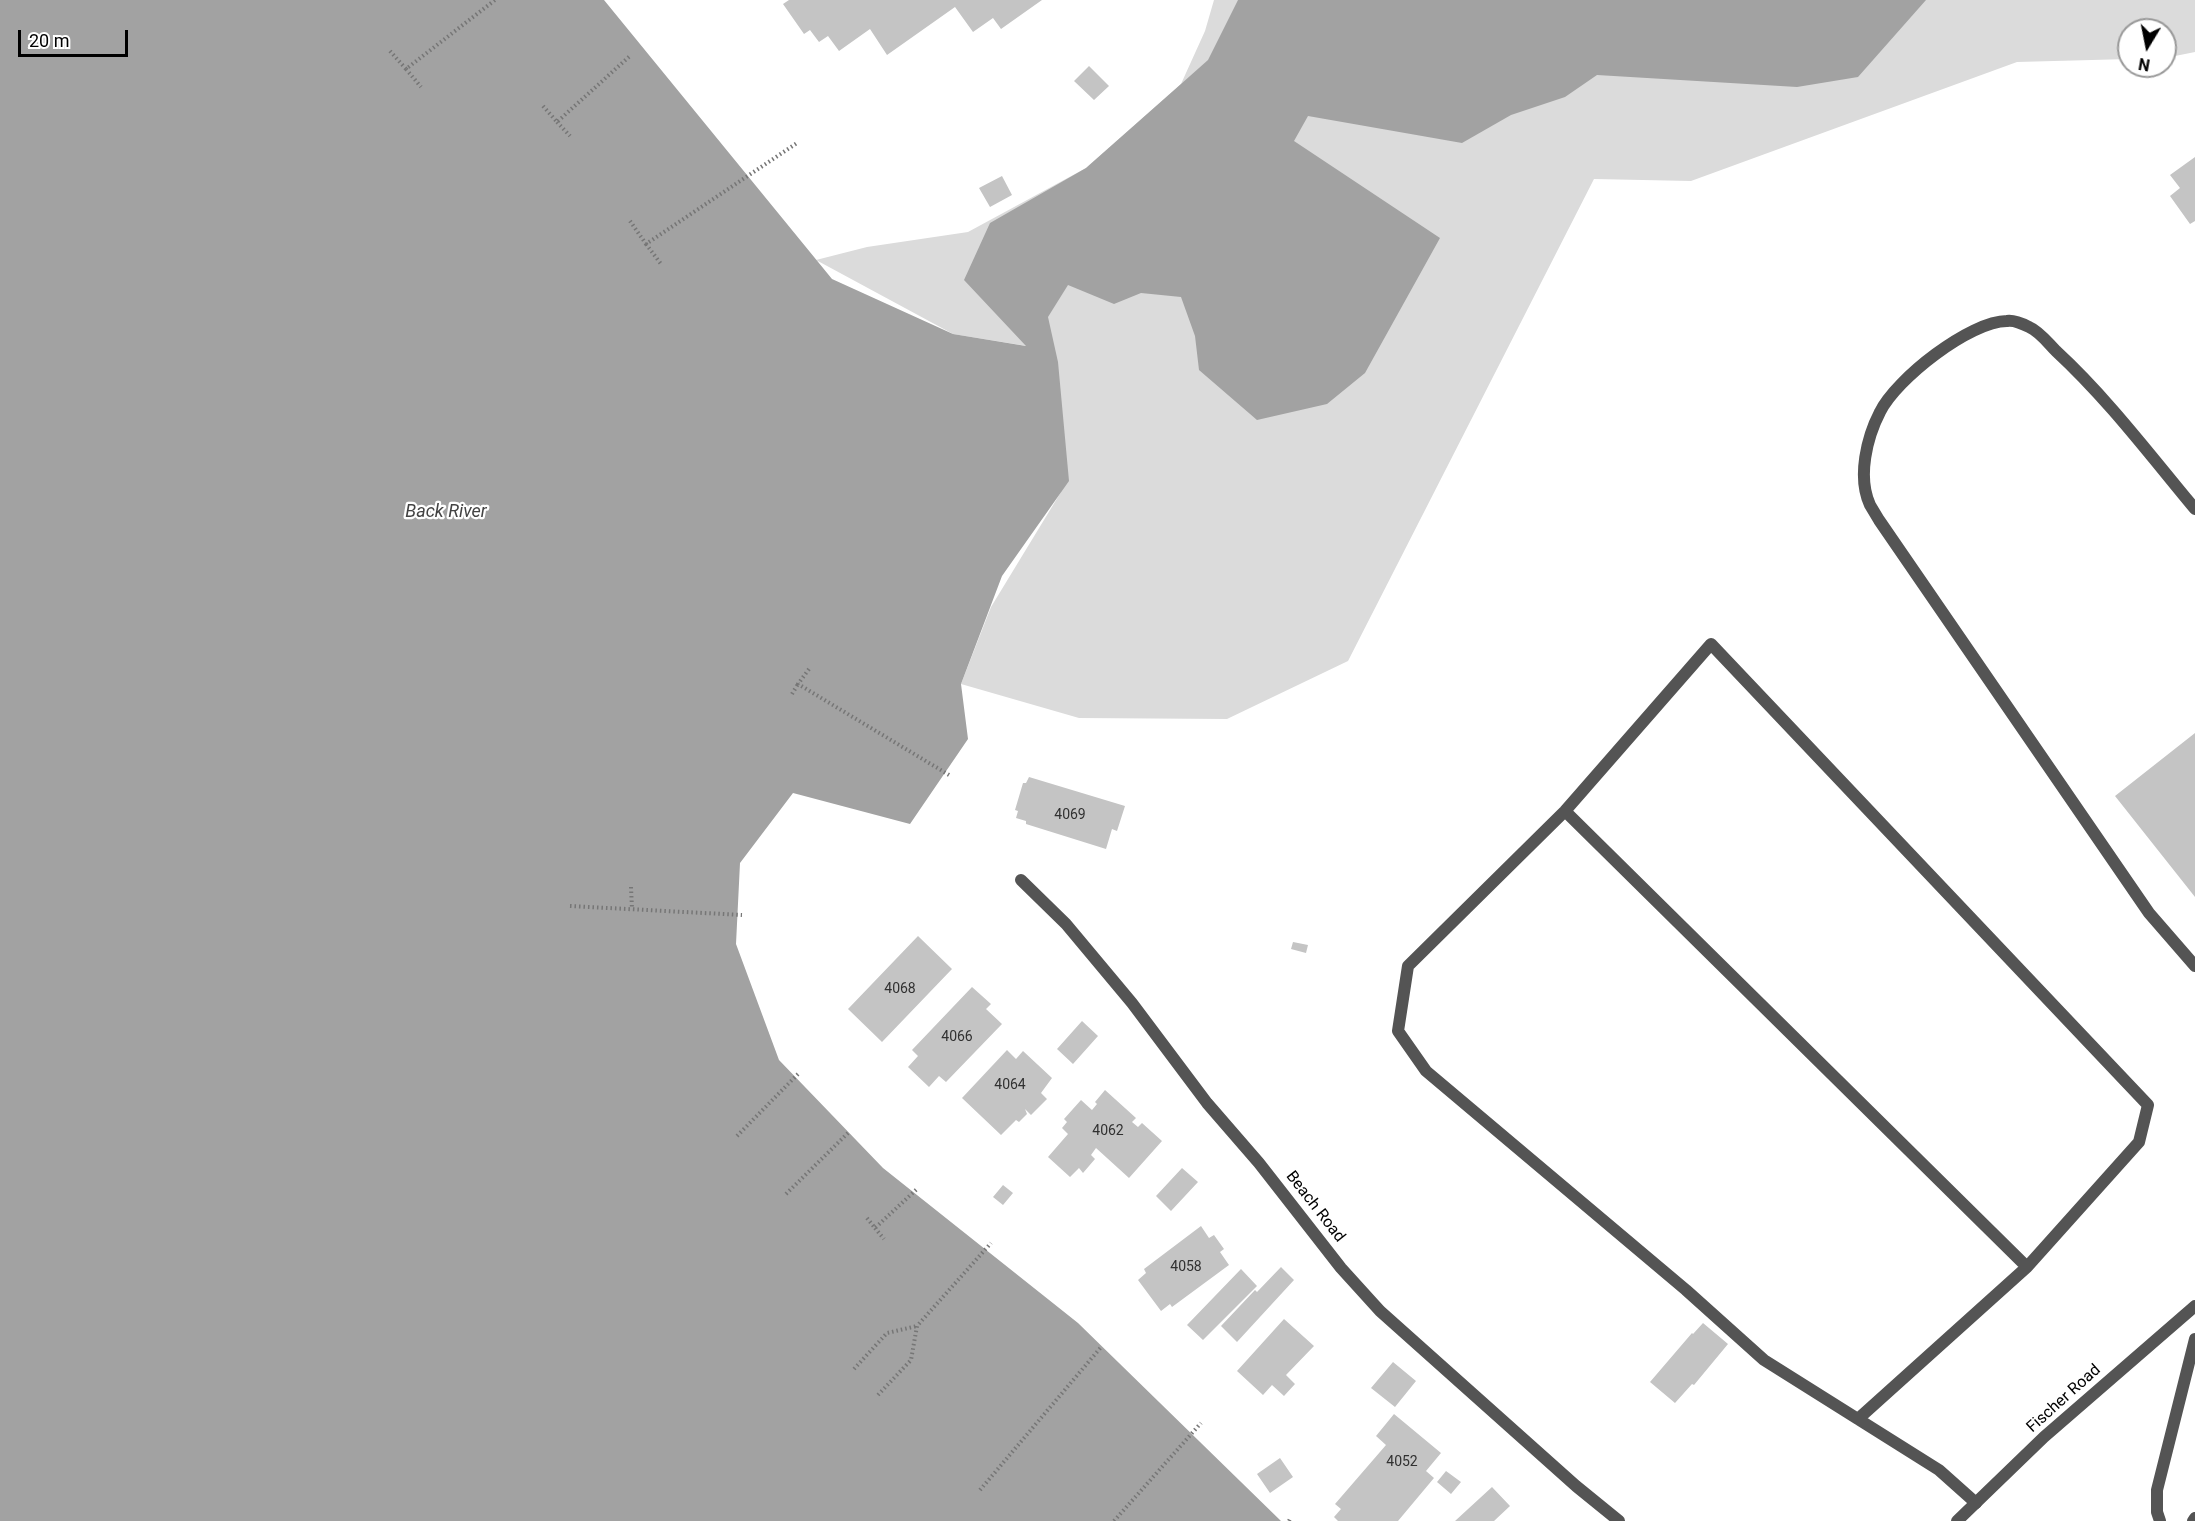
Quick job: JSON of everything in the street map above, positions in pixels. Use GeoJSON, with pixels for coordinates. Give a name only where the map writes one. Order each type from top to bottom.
{"type":"FeatureCollection","features":[{"type":"Feature","properties":{"kind":"street"},"geometry":{"type":"LineString","coordinates":[[2195,508],[2086,379],[2031,327],[2007,320],[1985,326],[1956,340],[1921,364],[1881,410],[1870,438],[1865,462],[1865,485],[1869,503],[1898,549],[2149,913],[2195,966]]}},
{"type":"Feature","properties":{"kind":"street"},"geometry":{"type":"LineString","coordinates":[[1858,1419],[2027,1267],[2139,1142],[2148,1105],[1711,644],[1565,811],[1408,966],[1398,1031],[1426,1071],[1686,1290],[1764,1360],[1939,1470],[1976,1503]]}},
{"type":"Feature","properties":{"kind":"street"},"geometry":{"type":"LineString","coordinates":[[1565,811],[2027,1267]]}},
{"type":"Feature","properties":{"kind":"street","name":"Beach Road"},"geometry":{"type":"LineString","coordinates":[[1021,879],[1066,924],[1132,1003],[1207,1103],[1259,1163],[1341,1268],[1380,1311],[1576,1486],[1619,1521]]}},
{"type":"Feature","properties":{"kind":"street","name":"Fischer Road"},"geometry":{"type":"LineString","coordinates":[[1957,1521],[2044,1437],[2195,1306]]}},
{"type":"Feature","properties":{"kind":"street"},"geometry":{"type":"LineString","coordinates":[[2160,1521],[2157,1512],[2157,1490],[2195,1339]]}},
{"type":"Feature","properties":{"kind":"path"},"geometry":{"type":"LineString","coordinates":[[406,69],[495,0]]}},
{"type":"Feature","properties":{"kind":"path"},"geometry":{"type":"LineString","coordinates":[[390,51],[421,87]]}},
{"type":"Feature","properties":{"kind":"path"},"geometry":{"type":"LineString","coordinates":[[557,122],[631,55]]}},
{"type":"Feature","properties":{"kind":"path"},"geometry":{"type":"LineString","coordinates":[[543,106],[570,136]]}},
{"type":"Feature","properties":{"kind":"path"},"geometry":{"type":"LineString","coordinates":[[646,244],[797,143]]}},
{"type":"Feature","properties":{"kind":"path"},"geometry":{"type":"LineString","coordinates":[[630,221],[661,264]]}},
{"type":"Feature","properties":{"kind":"path"},"geometry":{"type":"LineString","coordinates":[[792,694],[809,669]]}},
{"type":"Feature","properties":{"kind":"path"},"geometry":{"type":"LineString","coordinates":[[798,684],[949,775]]}},
{"type":"Feature","properties":{"kind":"path"},"geometry":{"type":"LineString","coordinates":[[632,887],[632,909]]}},
{"type":"Feature","properties":{"kind":"path"},"geometry":{"type":"LineString","coordinates":[[570,906],[742,915]]}},
{"type":"Feature","properties":{"kind":"path"},"geometry":{"type":"LineString","coordinates":[[736,1136],[798,1074]]}},
{"type":"Feature","properties":{"kind":"path"},"geometry":{"type":"LineString","coordinates":[[786,1194],[849,1132]]}},
{"type":"Feature","properties":{"kind":"path"},"geometry":{"type":"LineString","coordinates":[[876,1228],[918,1188]]}},
{"type":"Feature","properties":{"kind":"path"},"geometry":{"type":"LineString","coordinates":[[867,1218],[884,1239]]}},
{"type":"Feature","properties":{"kind":"path"},"geometry":{"type":"LineString","coordinates":[[878,1395],[912,1360],[917,1326],[991,1243]]}},
{"type":"Feature","properties":{"kind":"path"},"geometry":{"type":"LineString","coordinates":[[854,1369],[887,1333],[917,1326]]}},
{"type":"Feature","properties":{"kind":"path"},"geometry":{"type":"LineString","coordinates":[[980,1490],[1102,1346]]}},
{"type":"Feature","properties":{"kind":"path"},"geometry":{"type":"LineString","coordinates":[[1114,1521],[1201,1423]]}},
{"type":"Feature","properties":{"kind":"shaded area"},"geometry":{"type":"Polygon","coordinates":[[[1214,0],[2195,0],[2195,52],[2177,56],[2177,18],[2117,18],[2117,59],[2017,62],[1691,181],[1594,179],[1348,661],[1227,719],[1079,718],[961,684],[991,607],[1061,492],[1027,346],[953,334],[816,260],[867,247],[968,232],[1086,168],[1181,84],[1205,31],[1214,0]]]}},
{"type":"Feature","properties":{"kind":"water","name":"Back River"},"geometry":{"type":"Polygon","coordinates":[[[0,0],[604,0],[832,279],[953,334],[1026,346],[964,280],[990,223],[1086,168],[1208,60],[1238,0],[1926,0],[1858,77],[1797,87],[1597,75],[1565,97],[1511,115],[1462,143],[1308,116],[1294,141],[1440,238],[1365,373],[1327,404],[1257,420],[1199,370],[1195,336],[1181,297],[1141,293],[1114,304],[1068,285],[1048,317],[1058,362],[1069,481],[1002,576],[961,684],[968,739],[910,824],[793,793],[740,863],[736,944],[779,1060],[883,1168],[1078,1323],[1281,1521],[0,1521],[0,0]]]}},
{"type":"Feature","properties":{"kind":"building"},"geometry":{"type":"Polygon","coordinates":[[[789,0],[1042,0],[1001,29],[993,18],[973,32],[955,7],[887,55],[870,29],[839,51],[828,36],[819,42],[810,30],[804,34],[783,4],[789,0]]]}},
{"type":"Feature","properties":{"kind":"building"},"geometry":{"type":"Polygon","coordinates":[[[1089,66],[1109,86],[1094,100],[1074,81],[1089,66]]]}},
{"type":"Feature","properties":{"kind":"building"},"geometry":{"type":"Polygon","coordinates":[[[2195,157],[2195,221],[2190,224],[2170,196],[2180,188],[2170,175],[2195,157]]]}},
{"type":"Feature","properties":{"kind":"building"},"geometry":{"type":"Polygon","coordinates":[[[1002,176],[1012,195],[990,207],[979,188],[1002,176]]]}},
{"type":"Feature","properties":{"kind":"building"},"geometry":{"type":"Polygon","coordinates":[[[2195,733],[2195,897],[2115,796],[2195,733]]]}},
{"type":"Feature","properties":{"kind":"building"},"geometry":{"type":"Polygon","coordinates":[[[1029,777],[1125,806],[1117,831],[1112,829],[1106,849],[1026,824],[1026,821],[1016,818],[1018,811],[1015,810],[1023,783],[1026,783],[1029,777]]]}},
{"type":"Feature","properties":{"kind":"building"},"geometry":{"type":"Polygon","coordinates":[[[918,936],[952,969],[882,1042],[848,1009],[918,936]]]}},
{"type":"Feature","properties":{"kind":"building"},"geometry":{"type":"Polygon","coordinates":[[[1293,942],[1308,945],[1306,953],[1291,949],[1293,942]]]}},
{"type":"Feature","properties":{"kind":"building"},"geometry":{"type":"Polygon","coordinates":[[[972,987],[991,1004],[986,1009],[1002,1024],[946,1082],[939,1076],[929,1087],[908,1067],[918,1056],[912,1050],[972,987]]]}},
{"type":"Feature","properties":{"kind":"building"},"geometry":{"type":"Polygon","coordinates":[[[1082,1021],[1098,1036],[1073,1064],[1057,1049],[1082,1021]]]}},
{"type":"Feature","properties":{"kind":"building"},"geometry":{"type":"Polygon","coordinates":[[[1007,1050],[1016,1059],[1023,1051],[1052,1078],[1041,1093],[1047,1099],[1031,1115],[1025,1109],[1027,1114],[1019,1122],[1016,1120],[1001,1135],[962,1098],[1007,1050]]]}},
{"type":"Feature","properties":{"kind":"building"},"geometry":{"type":"Polygon","coordinates":[[[1105,1090],[1136,1118],[1132,1122],[1138,1127],[1142,1123],[1162,1141],[1129,1178],[1096,1148],[1091,1155],[1095,1159],[1083,1173],[1079,1168],[1070,1177],[1048,1157],[1068,1134],[1062,1128],[1067,1122],[1064,1119],[1081,1100],[1092,1110],[1097,1104],[1095,1102],[1105,1090]]]}},
{"type":"Feature","properties":{"kind":"building"},"geometry":{"type":"Polygon","coordinates":[[[1182,1168],[1198,1182],[1171,1211],[1156,1196],[1182,1168]]]}},
{"type":"Feature","properties":{"kind":"building"},"geometry":{"type":"Polygon","coordinates":[[[1003,1185],[1013,1193],[1003,1205],[993,1197],[1003,1185]]]}},
{"type":"Feature","properties":{"kind":"building"},"geometry":{"type":"Polygon","coordinates":[[[1201,1226],[1209,1238],[1214,1235],[1224,1249],[1220,1252],[1229,1265],[1172,1307],[1170,1304],[1161,1311],[1138,1280],[1146,1273],[1144,1269],[1201,1226]]]}},
{"type":"Feature","properties":{"kind":"building"},"geometry":{"type":"Polygon","coordinates":[[[1281,1267],[1294,1280],[1237,1342],[1221,1326],[1255,1290],[1257,1292],[1281,1267]]]}},
{"type":"Feature","properties":{"kind":"building"},"geometry":{"type":"Polygon","coordinates":[[[1241,1269],[1257,1286],[1203,1340],[1187,1325],[1241,1269]]]}},
{"type":"Feature","properties":{"kind":"building"},"geometry":{"type":"Polygon","coordinates":[[[1284,1319],[1314,1346],[1286,1375],[1295,1384],[1284,1396],[1272,1385],[1263,1395],[1237,1371],[1284,1319]]]}},
{"type":"Feature","properties":{"kind":"building"},"geometry":{"type":"Polygon","coordinates":[[[1703,1323],[1728,1344],[1694,1385],[1692,1384],[1675,1403],[1650,1382],[1703,1323]]]}},
{"type":"Feature","properties":{"kind":"building"},"geometry":{"type":"Polygon","coordinates":[[[1393,1362],[1416,1381],[1395,1407],[1371,1388],[1393,1362]]]}},
{"type":"Feature","properties":{"kind":"building"},"geometry":{"type":"Polygon","coordinates":[[[1394,1414],[1441,1453],[1426,1471],[1434,1478],[1398,1521],[1338,1521],[1334,1517],[1341,1509],[1335,1504],[1386,1445],[1376,1436],[1394,1414]]]}},
{"type":"Feature","properties":{"kind":"building"},"geometry":{"type":"Polygon","coordinates":[[[1280,1458],[1293,1477],[1270,1493],[1257,1474],[1280,1458]]]}},
{"type":"Feature","properties":{"kind":"building"},"geometry":{"type":"Polygon","coordinates":[[[1446,1471],[1461,1482],[1451,1494],[1437,1482],[1446,1471]]]}},
{"type":"Feature","properties":{"kind":"building"},"geometry":{"type":"Polygon","coordinates":[[[1492,1487],[1510,1506],[1494,1521],[1455,1521],[1492,1487]]]}}]}
